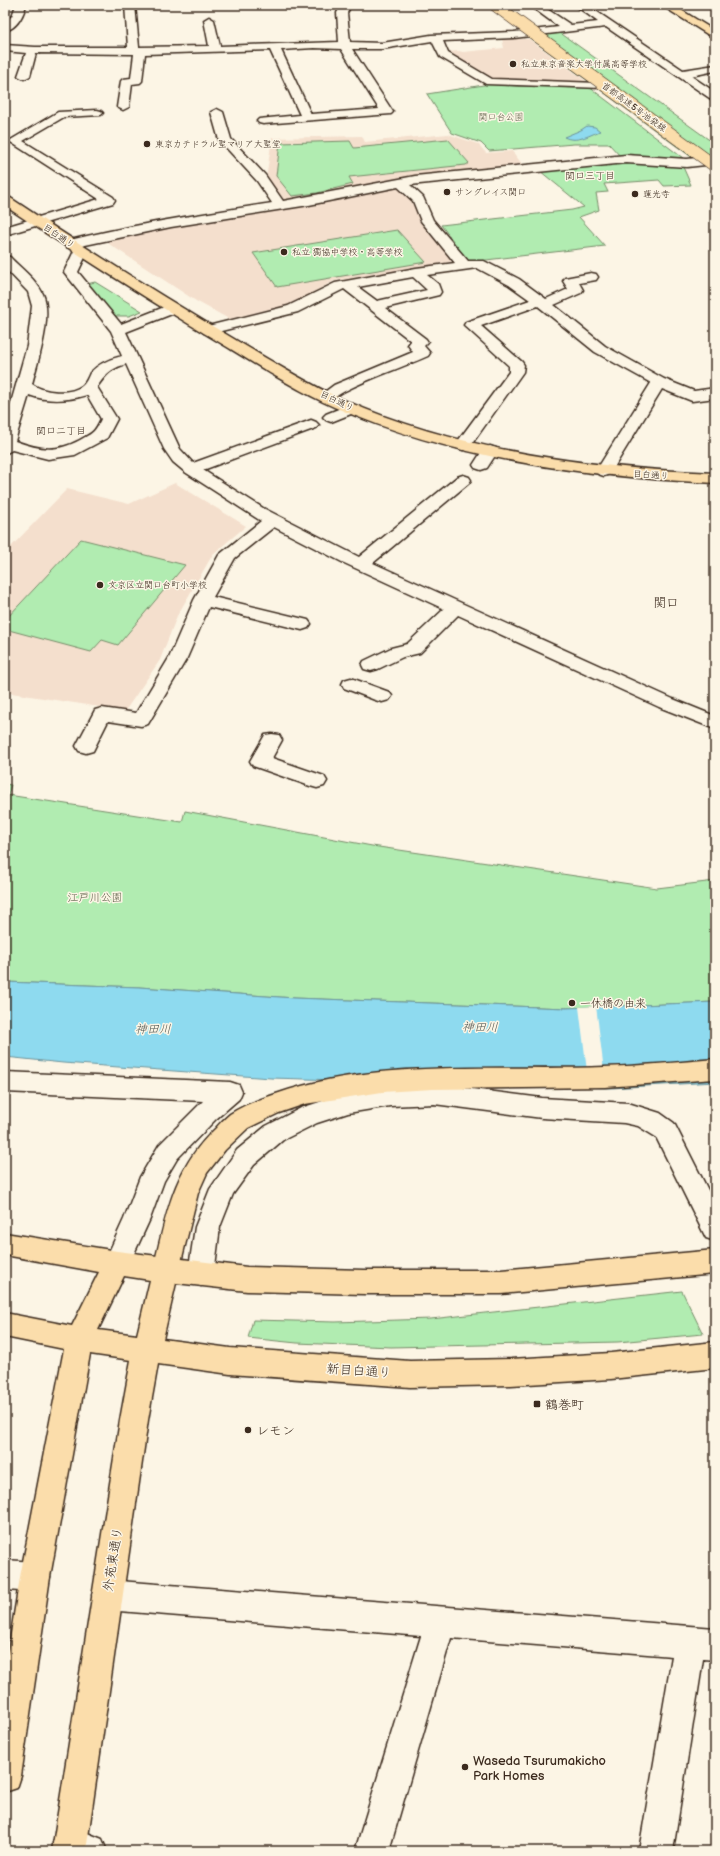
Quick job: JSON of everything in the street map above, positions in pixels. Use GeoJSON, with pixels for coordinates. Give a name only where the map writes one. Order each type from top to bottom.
{"type":"FeatureCollection","features":[{"type":"Feature","properties":{"kind":"main road","name":"首都高速5号池袋線"},"geometry":{"type":"LineString","coordinates":[[495,5],[715,166]]}},
{"type":"Feature","properties":{"kind":"main road"},"geometry":{"type":"LineString","coordinates":[[666,5],[715,36]]}},
{"type":"Feature","properties":{"kind":"main road"},"geometry":{"type":"LineString","coordinates":[[534,19],[566,42]]}},
{"type":"Feature","properties":{"kind":"main road","name":"目白通り"},"geometry":{"type":"LineString","coordinates":[[5,200],[76,248],[172,309],[326,397],[351,409],[421,434],[530,460],[604,471],[675,477],[715,478]]}},
{"type":"Feature","properties":{"kind":"main road","name":"外苑東通り"},"geometry":{"type":"LineString","coordinates":[[76,1848],[107,1595],[134,1420],[147,1350],[185,1193],[198,1166],[216,1144],[239,1121],[270,1106],[304,1094],[382,1082],[433,1079],[605,1077],[715,1069]]}},
{"type":"Feature","properties":{"kind":"main road"},"geometry":{"type":"LineString","coordinates":[[5,1244],[117,1263],[248,1279],[364,1282],[501,1282],[597,1275],[715,1262]]}},
{"type":"Feature","properties":{"kind":"main road"},"geometry":{"type":"LineString","coordinates":[[5,1776],[35,1577],[79,1340],[117,1263]]}},
{"type":"Feature","properties":{"kind":"main road","name":"新目白通り"},"geometry":{"type":"LineString","coordinates":[[5,1325],[79,1340],[230,1361],[410,1374],[511,1372],[611,1366],[715,1355]]}},
{"type":"Feature","properties":{"kind":"street"},"geometry":{"type":"LineString","coordinates":[[5,28],[17,18],[21,5]]}},
{"type":"Feature","properties":{"kind":"street"},"geometry":{"type":"LineString","coordinates":[[123,107],[127,81],[136,81],[137,51],[130,5]]}},
{"type":"Feature","properties":{"kind":"street"},"geometry":{"type":"LineString","coordinates":[[262,121],[386,112],[345,46],[342,13],[346,5]]}},
{"type":"Feature","properties":{"kind":"street"},"geometry":{"type":"LineString","coordinates":[[534,5],[570,29]]}},
{"type":"Feature","properties":{"kind":"street"},"geometry":{"type":"LineString","coordinates":[[580,5],[715,96]]}},
{"type":"Feature","properties":{"kind":"street"},"geometry":{"type":"LineString","coordinates":[[209,20],[215,49]]}},
{"type":"Feature","properties":{"kind":"street"},"geometry":{"type":"LineString","coordinates":[[5,48],[64,51],[137,51],[314,45],[382,46],[436,38],[514,35],[607,24]]}},
{"type":"Feature","properties":{"kind":"street"},"geometry":{"type":"LineString","coordinates":[[436,38],[444,55],[490,82],[598,86]]}},
{"type":"Feature","properties":{"kind":"street"},"geometry":{"type":"LineString","coordinates":[[64,51],[66,39]]}},
{"type":"Feature","properties":{"kind":"street"},"geometry":{"type":"LineString","coordinates":[[274,47],[307,118]]}},
{"type":"Feature","properties":{"kind":"street"},"geometry":{"type":"LineString","coordinates":[[24,76],[32,50]]}},
{"type":"Feature","properties":{"kind":"street"},"geometry":{"type":"LineString","coordinates":[[682,74],[715,68]]}},
{"type":"Feature","properties":{"kind":"street"},"geometry":{"type":"LineString","coordinates":[[217,112],[225,140],[261,178],[279,204]]}},
{"type":"Feature","properties":{"kind":"street"},"geometry":{"type":"LineString","coordinates":[[10,139],[62,114],[97,113]]}},
{"type":"Feature","properties":{"kind":"street"},"geometry":{"type":"LineString","coordinates":[[5,231],[109,200],[10,139]]}},
{"type":"Feature","properties":{"kind":"street"},"geometry":{"type":"LineString","coordinates":[[715,160],[687,163],[626,160],[401,183],[279,204],[94,238],[76,248],[71,272],[118,330],[172,449],[179,459],[191,469],[257,512],[361,564],[666,703],[715,723]]}},
{"type":"Feature","properties":{"kind":"street"},"geometry":{"type":"LineString","coordinates":[[401,183],[419,200],[427,221],[464,265]]}},
{"type":"Feature","properties":{"kind":"street"},"geometry":{"type":"LineString","coordinates":[[7,264],[36,294],[40,306],[36,338],[6,446],[48,454],[69,452],[101,435],[109,419],[90,388]]}},
{"type":"Feature","properties":{"kind":"street"},"geometry":{"type":"LineString","coordinates":[[209,330],[292,309],[340,286],[416,272],[479,264],[514,282],[542,302],[600,350],[659,382],[692,396],[715,393]]}},
{"type":"Feature","properties":{"kind":"street"},"geometry":{"type":"LineString","coordinates":[[374,306],[434,292],[433,287],[416,272]]}},
{"type":"Feature","properties":{"kind":"street"},"geometry":{"type":"LineString","coordinates":[[463,445],[516,372],[517,365],[471,325],[542,302],[555,301],[576,290],[570,281],[591,277]]}},
{"type":"Feature","properties":{"kind":"street"},"geometry":{"type":"LineString","coordinates":[[326,397],[339,388],[423,353],[415,345],[421,342],[347,285]]}},
{"type":"Feature","properties":{"kind":"street"},"geometry":{"type":"LineString","coordinates":[[118,330],[172,309]]}},
{"type":"Feature","properties":{"kind":"street"},"geometry":{"type":"LineString","coordinates":[[23,384],[28,390],[37,393],[61,396],[78,394],[90,388],[95,377],[103,368],[113,362],[131,358]]}},
{"type":"Feature","properties":{"kind":"street"},"geometry":{"type":"LineString","coordinates":[[604,471],[659,382]]}},
{"type":"Feature","properties":{"kind":"street"},"geometry":{"type":"LineString","coordinates":[[331,417],[351,409]]}},
{"type":"Feature","properties":{"kind":"street"},"geometry":{"type":"LineString","coordinates":[[191,469],[311,425]]}},
{"type":"Feature","properties":{"kind":"street"},"geometry":{"type":"LineString","coordinates":[[481,465],[490,451]]}},
{"type":"Feature","properties":{"kind":"street"},"geometry":{"type":"LineString","coordinates":[[361,564],[463,480]]}},
{"type":"Feature","properties":{"kind":"street"},"geometry":{"type":"LineString","coordinates":[[86,746],[102,714],[141,720],[178,658],[204,600],[228,555],[273,520]]}},
{"type":"Feature","properties":{"kind":"street"},"geometry":{"type":"LineString","coordinates":[[204,600],[302,624]]}},
{"type":"Feature","properties":{"kind":"street"},"geometry":{"type":"LineString","coordinates":[[371,665],[398,652],[413,649],[456,607]]}},
{"type":"Feature","properties":{"kind":"street"},"geometry":{"type":"LineString","coordinates":[[351,684],[382,696]]}},
{"type":"Feature","properties":{"kind":"street"},"geometry":{"type":"LineString","coordinates":[[272,740],[260,761],[318,781]]}},
{"type":"Feature","properties":{"kind":"street"},"geometry":{"type":"LineString","coordinates":[[5,1082],[230,1092],[207,1112],[168,1152],[153,1177],[137,1219],[117,1263]]}},
{"type":"Feature","properties":{"kind":"street"},"geometry":{"type":"LineString","coordinates":[[201,1274],[202,1250],[217,1200],[230,1175],[249,1153],[272,1134],[306,1116],[345,1102],[380,1098],[435,1094],[564,1110],[635,1114],[651,1120],[665,1130],[715,1230]]}},
{"type":"Feature","properties":{"kind":"street"},"geometry":{"type":"LineString","coordinates":[[5,1575],[35,1577]]}},
{"type":"Feature","properties":{"kind":"street"},"geometry":{"type":"LineString","coordinates":[[107,1595],[702,1643],[656,1851]]}},
{"type":"Feature","properties":{"kind":"street"},"geometry":{"type":"LineString","coordinates":[[372,1851],[441,1621]]}},
{"type":"Feature","properties":{"kind":"shaded area","name":"私立東京音楽大学付属高等学校"},"geometry":{"type":"Polygon","coordinates":[[[502,39],[529,39],[590,84],[497,80],[488,78],[446,52],[504,48],[502,39]]]}},
{"type":"Feature","properties":{"kind":"shaded area"},"geometry":{"type":"Polygon","coordinates":[[[448,134],[478,144],[486,153],[512,151],[522,164],[387,181],[315,197],[284,201],[266,179],[272,138],[362,136],[365,142],[448,134]]]}},
{"type":"Feature","properties":{"kind":"shaded area","name":"私立 獨協中学校・高等学校"},"geometry":{"type":"Polygon","coordinates":[[[400,186],[414,205],[421,220],[453,260],[450,262],[334,281],[292,304],[229,319],[196,301],[109,244],[109,239],[400,186]]]}},
{"type":"Feature","properties":{"kind":"shaded area","name":"文京区立関口台町小学校"},"geometry":{"type":"Polygon","coordinates":[[[175,483],[246,526],[213,554],[177,616],[160,660],[125,711],[5,692],[5,553],[67,489],[129,504],[175,483]]]}},
{"type":"Feature","properties":{"kind":"green space"},"geometry":{"type":"Polygon","coordinates":[[[559,32],[715,144],[715,156],[694,159],[527,36],[559,32]]]}},
{"type":"Feature","properties":{"kind":"green space","name":"関口台公園"},"geometry":{"type":"Polygon","coordinates":[[[490,84],[589,87],[683,158],[621,157],[609,144],[574,144],[489,151],[481,143],[452,133],[427,94],[490,84]]]}},
{"type":"Feature","properties":{"kind":"green space"},"geometry":{"type":"Polygon","coordinates":[[[448,139],[469,163],[466,165],[349,177],[353,184],[317,193],[292,196],[276,176],[280,143],[350,141],[354,148],[448,139]]]}},
{"type":"Feature","properties":{"kind":"green space"},"geometry":{"type":"Polygon","coordinates":[[[626,163],[683,167],[691,185],[664,186],[659,180],[604,184],[608,192],[596,193],[599,210],[579,217],[605,246],[469,262],[441,225],[572,210],[584,207],[540,171],[626,163]]]}},
{"type":"Feature","properties":{"kind":"green space"},"geometry":{"type":"Polygon","coordinates":[[[397,230],[426,262],[277,287],[253,253],[397,230]]]}},
{"type":"Feature","properties":{"kind":"green space"},"geometry":{"type":"Polygon","coordinates":[[[95,282],[142,311],[129,316],[114,316],[87,284],[95,282]]]}},
{"type":"Feature","properties":{"kind":"green space"},"geometry":{"type":"Polygon","coordinates":[[[81,539],[185,565],[118,645],[102,640],[91,652],[5,629],[5,620],[81,539]]]}},
{"type":"Feature","properties":{"kind":"green space","name":"江戸川公園"},"geometry":{"type":"Polygon","coordinates":[[[5,784],[11,785],[8,795],[182,822],[185,811],[372,846],[657,888],[715,881],[715,1002],[566,1008],[294,998],[139,987],[5,982],[5,784]]]}},
{"type":"Feature","properties":{"kind":"green space"},"geometry":{"type":"Polygon","coordinates":[[[682,1291],[703,1334],[618,1342],[391,1347],[297,1343],[248,1338],[253,1320],[335,1322],[431,1319],[682,1291]]]}},
{"type":"Feature","properties":{"kind":"water"},"geometry":{"type":"Polygon","coordinates":[[[587,126],[595,127],[600,131],[578,139],[568,139],[564,137],[581,130],[587,126]]]}},
{"type":"Feature","properties":{"kind":"water","name":"神田川"},"geometry":{"type":"Polygon","coordinates":[[[5,982],[139,987],[294,998],[566,1008],[715,1002],[715,1082],[611,1088],[271,1078],[63,1063],[5,1057],[5,982]]]}},
{"type":"Feature","properties":{"kind":"pier"},"geometry":{"type":"Polygon","coordinates":[[[596,1006],[606,1087],[589,1087],[579,1007],[596,1006]]]}},
{"type":"Feature","properties":{"kind":"place","name":"私立東京音楽大学付属高等学校"},"geometry":{"type":"Point","coordinates":[513,64]}},
{"type":"Feature","properties":{"kind":"place","name":"東京カテドラル聖マリア大聖堂"},"geometry":{"type":"Point","coordinates":[147,144]}},
{"type":"Feature","properties":{"kind":"place","name":"サングレイス関口"},"geometry":{"type":"Point","coordinates":[447,192]}},
{"type":"Feature","properties":{"kind":"place","name":"蓮光寺"},"geometry":{"type":"Point","coordinates":[635,194]}},
{"type":"Feature","properties":{"kind":"place","name":"私立 獨協中学校・高等学校"},"geometry":{"type":"Point","coordinates":[284,252]}},
{"type":"Feature","properties":{"kind":"place","name":"文京区立関口台町小学校"},"geometry":{"type":"Point","coordinates":[100,585]}},
{"type":"Feature","properties":{"kind":"place","name":"一休橋の由来"},"geometry":{"type":"Point","coordinates":[572,1003]}},
{"type":"Feature","properties":{"kind":"place","name":"鶴巻町"},"geometry":{"type":"Point","coordinates":[537,1404]}},
{"type":"Feature","properties":{"kind":"place","name":"レモン"},"geometry":{"type":"Point","coordinates":[248,1430]}},
{"type":"Feature","properties":{"kind":"place","name":"Waseda Tsurumakicho Park Homes"},"geometry":{"type":"Point","coordinates":[465,1767]}},
{"type":"Feature","properties":{"kind":"district","name":"関口三丁目"},"geometry":{"type":"Point","coordinates":[590,175]}},
{"type":"Feature","properties":{"kind":"district","name":"関口二丁目"},"geometry":{"type":"Point","coordinates":[61,430]}},
{"type":"Feature","properties":{"kind":"district","name":"関口"},"geometry":{"type":"Point","coordinates":[666,602]}}]}
